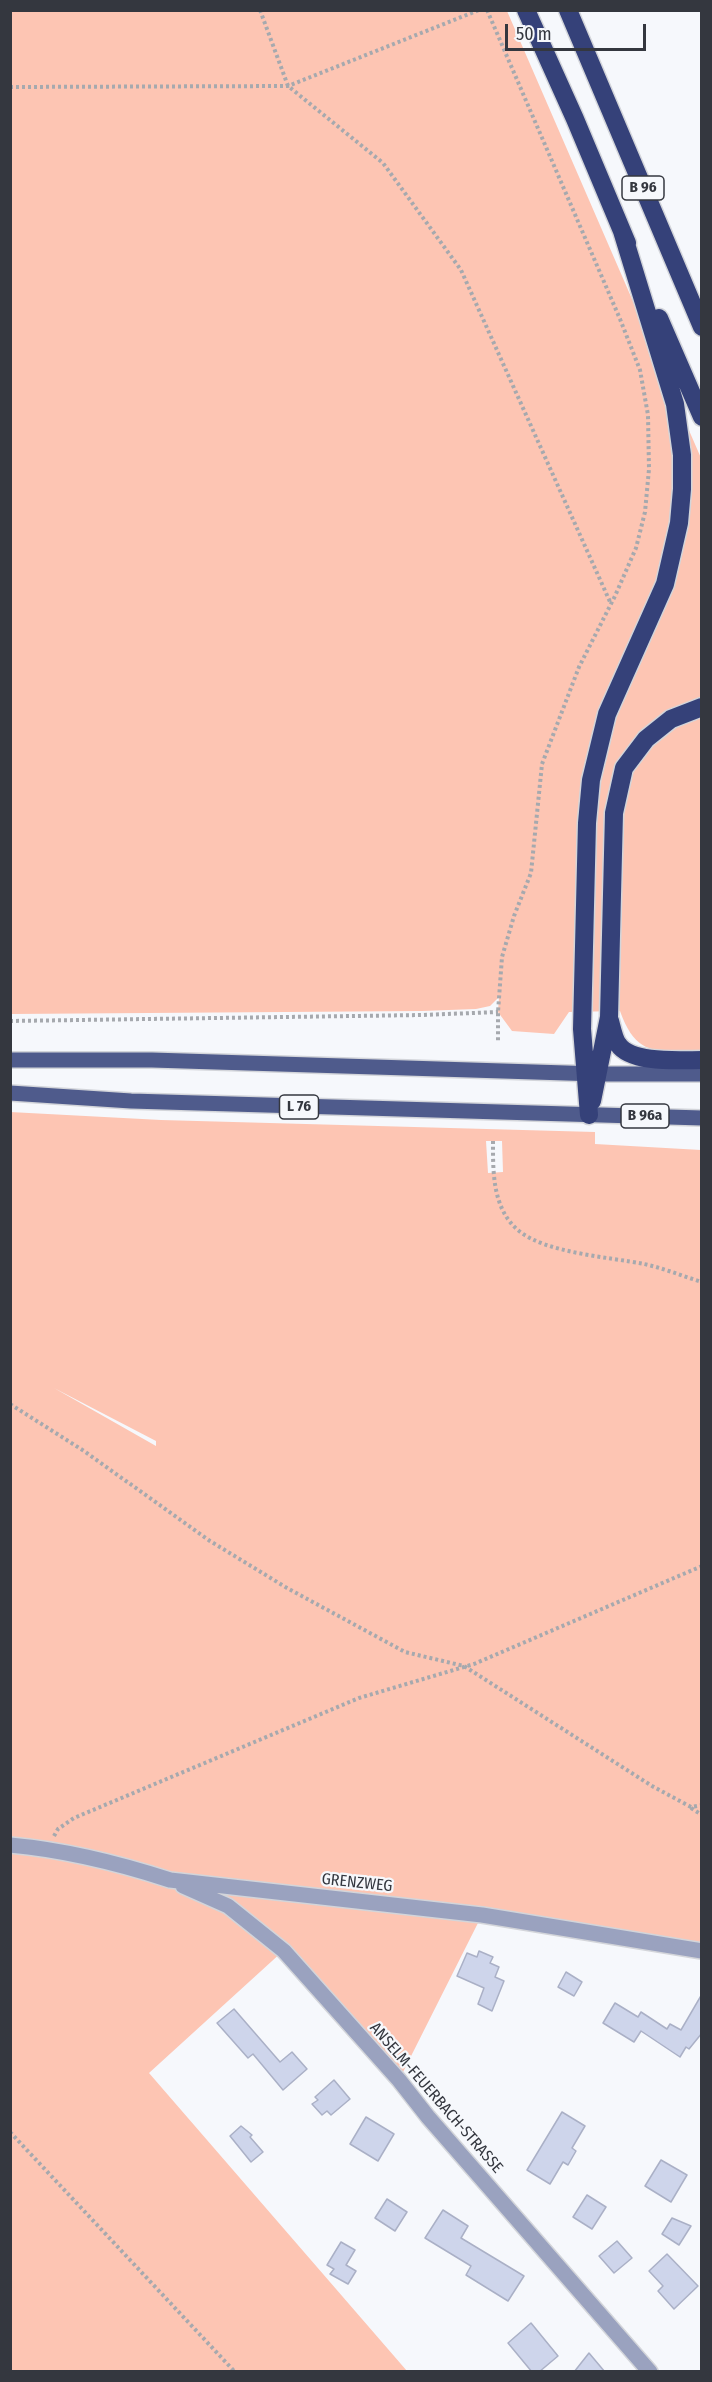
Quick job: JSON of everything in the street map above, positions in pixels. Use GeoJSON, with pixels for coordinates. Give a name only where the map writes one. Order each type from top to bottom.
{"type":"FeatureCollection","features":[{"type":"Feature","properties":{"kind":"highway","name":"B 96"},"geometry":{"type":"LineString","coordinates":[[526,10],[702,417]]}},
{"type":"Feature","properties":{"kind":"highway","name":"B 96"},"geometry":{"type":"LineString","coordinates":[[567,10],[702,327]]}},
{"type":"Feature","properties":{"kind":"highway"},"geometry":{"type":"LineString","coordinates":[[589,1114],[591,1074],[582,1029],[587,823],[591,780],[607,714],[665,584],[679,523],[682,489],[682,456],[675,404],[622,231]]}},
{"type":"Feature","properties":{"kind":"highway"},"geometry":{"type":"LineString","coordinates":[[591,1074],[609,1017],[614,813],[624,768],[646,739],[671,719],[702,707]]}},
{"type":"Feature","properties":{"kind":"highway"},"geometry":{"type":"LineString","coordinates":[[609,1017],[617,1044],[624,1051],[649,1059],[702,1060]]}},
{"type":"Feature","properties":{"kind":"main road"},"geometry":{"type":"LineString","coordinates":[[10,1060],[152,1060],[591,1074],[702,1074]]}},
{"type":"Feature","properties":{"kind":"main road","name":"L 76"},"geometry":{"type":"LineString","coordinates":[[10,1093],[131,1101],[589,1114]]}},
{"type":"Feature","properties":{"kind":"main road","name":"B 96a"},"geometry":{"type":"LineString","coordinates":[[589,1114],[702,1118]]}},
{"type":"Feature","properties":{"kind":"street","name":"GRENZWEG"},"geometry":{"type":"LineString","coordinates":[[10,1845],[49,1850],[131,1868],[170,1880],[482,1915],[702,1951]]}},
{"type":"Feature","properties":{"kind":"street","name":"ANSELM-FEUERBACH-STRASSE"},"geometry":{"type":"LineString","coordinates":[[170,1880],[228,1906],[284,1951],[399,2080],[428,2117],[650,2372]]}},
{"type":"Feature","properties":{"kind":"path"},"geometry":{"type":"LineString","coordinates":[[260,10],[288,86],[383,163],[461,270],[611,604]]}},
{"type":"Feature","properties":{"kind":"path"},"geometry":{"type":"LineString","coordinates":[[10,87],[288,86],[479,10]]}},
{"type":"Feature","properties":{"kind":"path"},"geometry":{"type":"LineString","coordinates":[[486,10],[609,291],[640,370],[648,416],[649,469],[645,512],[636,548],[579,667],[542,764],[531,873],[514,916],[502,957],[498,1041]]}},
{"type":"Feature","properties":{"kind":"path"},"geometry":{"type":"LineString","coordinates":[[10,1021],[498,1012]]}},
{"type":"Feature","properties":{"kind":"path"},"geometry":{"type":"LineString","coordinates":[[493,1141],[493,1179],[498,1198],[506,1216],[519,1231],[548,1246],[646,1264],[702,1282]]}},
{"type":"Feature","properties":{"kind":"path"},"geometry":{"type":"LineString","coordinates":[[10,1404],[84,1451],[210,1541],[287,1588],[405,1652],[464,1666],[652,1786],[702,1815]]}},
{"type":"Feature","properties":{"kind":"path"},"geometry":{"type":"LineString","coordinates":[[49,1850],[58,1829],[74,1818],[359,1698],[464,1666],[702,1566]]}},
{"type":"Feature","properties":{"kind":"path"},"geometry":{"type":"LineString","coordinates":[[691,1807],[702,1805]]}},
{"type":"Feature","properties":{"kind":"path"},"geometry":{"type":"LineString","coordinates":[[10,2132],[235,2372]]}},
{"type":"Feature","properties":{"kind":"shaded area"},"geometry":{"type":"Polygon","coordinates":[[[10,11],[507,11],[701,458],[701,1051],[651,1049],[634,1037],[620,1011],[569,1012],[554,1034],[512,1031],[498,1012],[499,997],[490,1006],[476,1009],[422,1011],[11,1014],[10,11]]]}},
{"type":"Feature","properties":{"kind":"shaded area"},"geometry":{"type":"Polygon","coordinates":[[[10,1112],[161,1120],[595,1132],[595,1144],[701,1150],[701,1951],[482,1915],[399,2080],[283,1951],[149,2073],[407,2371],[11,2371],[10,1112]],[[486,1141],[488,1173],[503,1172],[502,1141],[486,1141]],[[54,1388],[156,1446],[156,1441],[54,1388]]]}},
{"type":"Feature","properties":{"kind":"building"},"geometry":{"type":"Polygon","coordinates":[[[479,1951],[493,1957],[490,1963],[499,1967],[495,1977],[504,1981],[492,2011],[478,2004],[484,1988],[457,1976],[467,1953],[477,1957],[479,1951]]]}},
{"type":"Feature","properties":{"kind":"building"},"geometry":{"type":"Polygon","coordinates":[[[566,1972],[582,1982],[574,1996],[558,1987],[566,1972]]]}},
{"type":"Feature","properties":{"kind":"building"},"geometry":{"type":"Polygon","coordinates":[[[702,1994],[702,2033],[689,2049],[686,2047],[680,2057],[641,2031],[634,2042],[603,2023],[615,2003],[638,2017],[641,2012],[667,2029],[670,2024],[681,2030],[702,1994]]]}},
{"type":"Feature","properties":{"kind":"building"},"geometry":{"type":"Polygon","coordinates":[[[234,2009],[280,2062],[292,2052],[307,2069],[283,2090],[253,2054],[248,2058],[217,2023],[234,2009]]]}},
{"type":"Feature","properties":{"kind":"building"},"geometry":{"type":"Polygon","coordinates":[[[334,2080],[350,2099],[331,2115],[327,2111],[322,2115],[312,2104],[318,2100],[315,2097],[334,2080]]]}},
{"type":"Feature","properties":{"kind":"building"},"geometry":{"type":"Polygon","coordinates":[[[562,2112],[585,2126],[572,2148],[576,2151],[568,2165],[563,2162],[550,2184],[527,2170],[562,2112]]]}},
{"type":"Feature","properties":{"kind":"building"},"geometry":{"type":"Polygon","coordinates":[[[366,2117],[394,2134],[378,2161],[350,2144],[366,2117]]]}},
{"type":"Feature","properties":{"kind":"building"},"geometry":{"type":"Polygon","coordinates":[[[241,2126],[252,2135],[250,2137],[263,2152],[251,2162],[230,2136],[241,2126]]]}},
{"type":"Feature","properties":{"kind":"building"},"geometry":{"type":"Polygon","coordinates":[[[661,2160],[687,2175],[671,2202],[645,2186],[661,2160]]]}},
{"type":"Feature","properties":{"kind":"building"},"geometry":{"type":"Polygon","coordinates":[[[587,2195],[606,2207],[592,2229],[573,2217],[587,2195]]]}},
{"type":"Feature","properties":{"kind":"building"},"geometry":{"type":"Polygon","coordinates":[[[387,2199],[407,2212],[395,2231],[375,2218],[387,2199]]]}},
{"type":"Feature","properties":{"kind":"building"},"geometry":{"type":"Polygon","coordinates":[[[443,2210],[468,2226],[461,2238],[524,2276],[508,2301],[466,2275],[471,2266],[425,2238],[443,2210]]]}},
{"type":"Feature","properties":{"kind":"building"},"geometry":{"type":"Polygon","coordinates":[[[672,2218],[691,2226],[679,2245],[662,2234],[672,2218]]]}},
{"type":"Feature","properties":{"kind":"building"},"geometry":{"type":"Polygon","coordinates":[[[617,2241],[632,2258],[614,2273],[599,2256],[617,2241]]]}},
{"type":"Feature","properties":{"kind":"building"},"geometry":{"type":"Polygon","coordinates":[[[341,2242],[355,2250],[346,2265],[356,2271],[348,2284],[330,2274],[334,2269],[327,2265],[341,2242]]]}},
{"type":"Feature","properties":{"kind":"building"},"geometry":{"type":"Polygon","coordinates":[[[667,2254],[698,2286],[674,2309],[658,2291],[663,2286],[649,2271],[667,2254]]]}},
{"type":"Feature","properties":{"kind":"building"},"geometry":{"type":"Polygon","coordinates":[[[531,2323],[558,2356],[539,2372],[532,2372],[508,2343],[531,2323]]]}},
{"type":"Feature","properties":{"kind":"building"},"geometry":{"type":"Polygon","coordinates":[[[589,2353],[605,2372],[574,2372],[589,2353]]]}}]}
